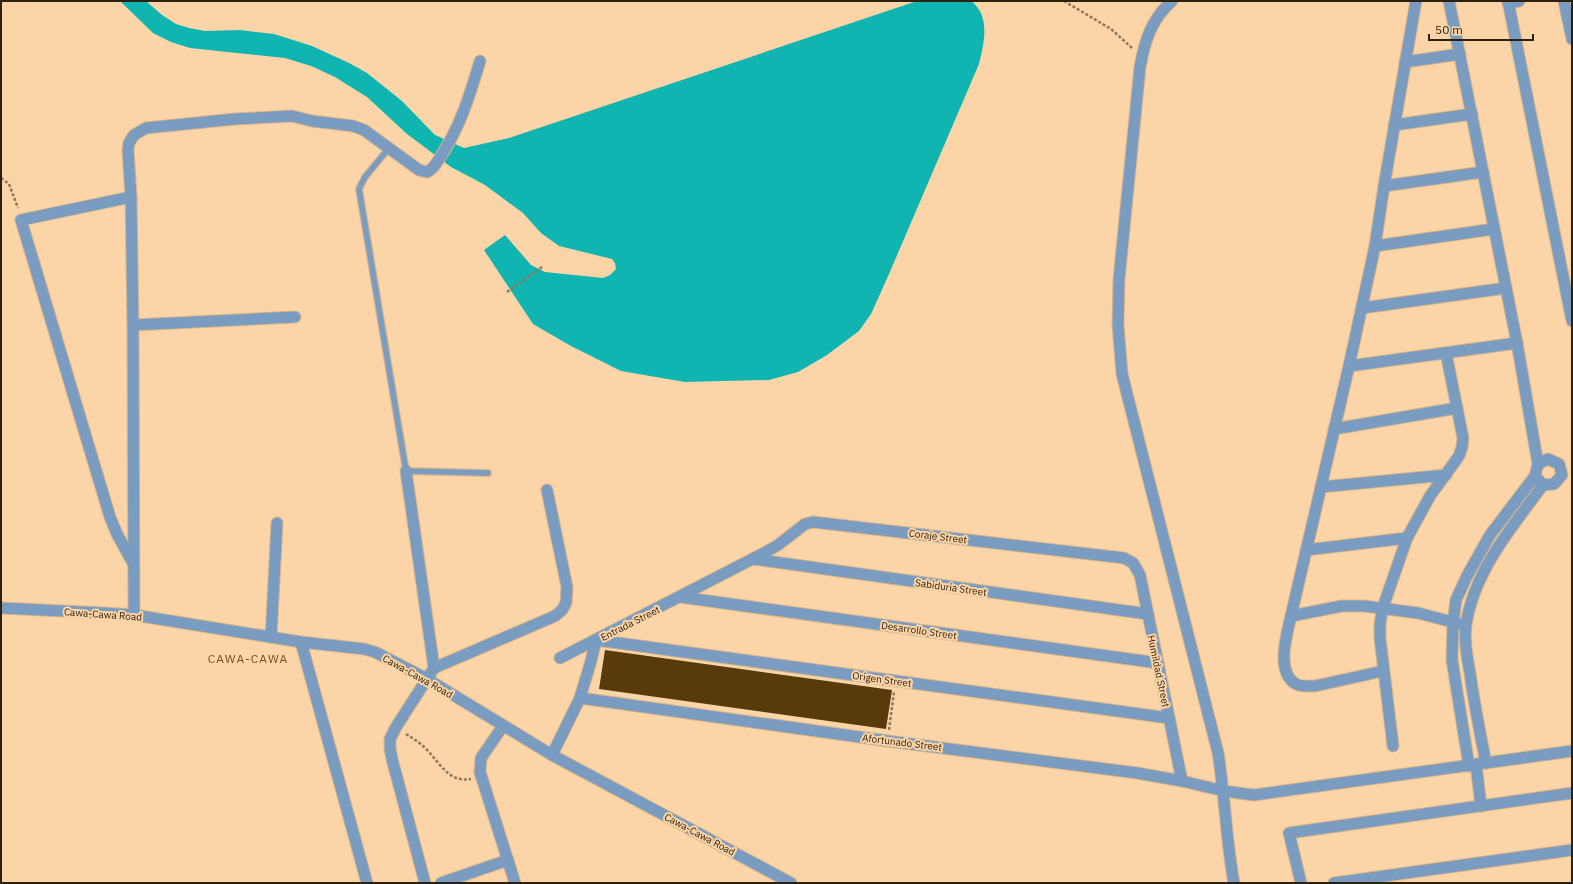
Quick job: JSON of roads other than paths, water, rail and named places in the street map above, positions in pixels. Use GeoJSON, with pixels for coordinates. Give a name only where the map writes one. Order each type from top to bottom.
{"type":"FeatureCollection","features":[{"type":"Feature","properties":{"kind":"street"},"geometry":{"type":"LineString","coordinates":[[1172,1],[1152,25],[1144,43],[1133,125],[1119,279],[1118,325],[1122,374],[1218,753],[1224,791],[1225,821],[1234,883]]}},
{"type":"Feature","properties":{"kind":"street"},"geometry":{"type":"LineString","coordinates":[[1383,671],[1315,686],[1306,686],[1296,684],[1290,678],[1286,671],[1284,662],[1285,646],[1291,616],[1349,366],[1375,246],[1394,126],[1417,1]]}},
{"type":"Feature","properties":{"kind":"street"},"geometry":{"type":"LineString","coordinates":[[1449,1],[1517,343],[1538,464],[1535,476],[1490,535],[1467,576],[1456,600],[1453,623],[1452,660],[1477,764]]}},
{"type":"Feature","properties":{"kind":"street"},"geometry":{"type":"LineString","coordinates":[[1564,1],[1572,39]]}},
{"type":"Feature","properties":{"kind":"street"},"geometry":{"type":"LineString","coordinates":[[1512,2],[1572,322]]}},
{"type":"Feature","properties":{"kind":"street"},"geometry":{"type":"LineString","coordinates":[[1405,62],[1460,54]]}},
{"type":"Feature","properties":{"kind":"street"},"geometry":{"type":"LineString","coordinates":[[134,615],[133,325],[129,143],[134,136],[146,128],[235,119],[292,116],[312,121],[353,126],[364,130],[423,172],[430,170],[436,164],[452,140],[468,101],[480,61]]}},
{"type":"Feature","properties":{"kind":"street"},"geometry":{"type":"LineString","coordinates":[[1394,126],[1472,114]]}},
{"type":"Feature","properties":{"kind":"street"},"geometry":{"type":"LineString","coordinates":[[1384,186],[1483,172]]}},
{"type":"Feature","properties":{"kind":"street"},"geometry":{"type":"LineString","coordinates":[[131,198],[21,220],[110,517],[134,564]]}},
{"type":"Feature","properties":{"kind":"street"},"geometry":{"type":"LineString","coordinates":[[1375,246],[1494,229]]}},
{"type":"Feature","properties":{"kind":"street"},"geometry":{"type":"LineString","coordinates":[[1362,308],[1506,288]]}},
{"type":"Feature","properties":{"kind":"street"},"geometry":{"type":"LineString","coordinates":[[133,325],[295,317]]}},
{"type":"Feature","properties":{"kind":"street"},"geometry":{"type":"LineString","coordinates":[[1349,366],[1517,343]]}},
{"type":"Feature","properties":{"kind":"street"},"geometry":{"type":"LineString","coordinates":[[1393,746],[1383,671],[1380,624],[1383,607],[1407,538],[1430,496],[1459,456],[1462,447],[1463,438],[1446,352]]}},
{"type":"Feature","properties":{"kind":"street"},"geometry":{"type":"LineString","coordinates":[[1334,429],[1457,408]]}},
{"type":"Feature","properties":{"kind":"street"},"geometry":{"type":"LineString","coordinates":[[1535,476],[1543,484],[1554,484],[1562,475],[1559,464],[1548,459],[1538,464]]}},
{"type":"Feature","properties":{"kind":"street"},"geometry":{"type":"LineString","coordinates":[[406,471],[434,668]]}},
{"type":"Feature","properties":{"kind":"street"},"geometry":{"type":"LineString","coordinates":[[1321,488],[1446,475]]}},
{"type":"Feature","properties":{"kind":"street"},"geometry":{"type":"LineString","coordinates":[[1480,806],[1467,655],[1466,626],[1475,592],[1484,572],[1501,543],[1543,484]]}},
{"type":"Feature","properties":{"kind":"street"},"geometry":{"type":"LineString","coordinates":[[426,883],[390,748],[390,739],[396,727],[434,668],[555,616],[562,610],[566,603],[567,587],[547,490]]}},
{"type":"Feature","properties":{"kind":"street","name":"Coraje Street"},"geometry":{"type":"LineString","coordinates":[[753,559],[778,545],[805,524],[813,522],[1124,558],[1133,564]]}},
{"type":"Feature","properties":{"kind":"street"},"geometry":{"type":"LineString","coordinates":[[271,637],[277,523]]}},
{"type":"Feature","properties":{"kind":"street"},"geometry":{"type":"LineString","coordinates":[[1306,550],[1407,538]]}},
{"type":"Feature","properties":{"kind":"street","name":"Entrada Street"},"geometry":{"type":"LineString","coordinates":[[552,755],[580,698],[596,640],[753,559]]}},
{"type":"Feature","properties":{"kind":"street","name":"Sabiduria Street"},"geometry":{"type":"LineString","coordinates":[[753,559],[1148,614]]}},
{"type":"Feature","properties":{"kind":"street","name":"Humildad Street"},"geometry":{"type":"LineString","coordinates":[[1133,564],[1140,575],[1182,781]]}},
{"type":"Feature","properties":{"kind":"street","name":"Desarrollo Street"},"geometry":{"type":"LineString","coordinates":[[680,597],[1158,663]]}},
{"type":"Feature","properties":{"kind":"street"},"geometry":{"type":"LineString","coordinates":[[1291,616],[1342,606],[1383,607],[1443,618],[1453,623],[1466,626]]}},
{"type":"Feature","properties":{"kind":"street","name":"Cawa-Cawa Road"},"geometry":{"type":"LineString","coordinates":[[1,608],[134,615],[301,642],[364,649],[375,652],[427,679],[552,755],[790,883]]}},
{"type":"Feature","properties":{"kind":"street"},"geometry":{"type":"LineString","coordinates":[[560,658],[596,640]]}},
{"type":"Feature","properties":{"kind":"street","name":"Origen Street"},"geometry":{"type":"LineString","coordinates":[[596,640],[1169,718]]}},
{"type":"Feature","properties":{"kind":"street"},"geometry":{"type":"LineString","coordinates":[[301,642],[367,883]]}},
{"type":"Feature","properties":{"kind":"street","name":"Afortunado Street"},"geometry":{"type":"LineString","coordinates":[[580,698],[888,741],[1091,766],[1182,781],[1224,791],[1254,795],[1572,751]]}},
{"type":"Feature","properties":{"kind":"street"},"geometry":{"type":"LineString","coordinates":[[503,726],[481,758],[480,766],[481,778],[515,883]]}},
{"type":"Feature","properties":{"kind":"street"},"geometry":{"type":"LineString","coordinates":[[1301,883],[1289,833],[1572,793]]}},
{"type":"Feature","properties":{"kind":"street"},"geometry":{"type":"LineString","coordinates":[[1334,883],[1572,850]]}},
{"type":"Feature","properties":{"kind":"street"},"geometry":{"type":"LineString","coordinates":[[441,883],[508,860]]}},
{"type":"Feature","properties":{"kind":"lane"},"geometry":{"type":"LineString","coordinates":[[389,148],[365,177],[359,189],[406,471],[488,473]]}},
{"type":"Feature","properties":{"kind":"water"},"geometry":{"type":"Polygon","coordinates":[[[120,1],[146,1],[162,15],[176,24],[189,28],[205,31],[240,30],[274,34],[312,46],[367,73],[402,101],[435,135],[464,148],[509,138],[917,1],[971,1],[977,7],[984,22],[984,39],[979,64],[889,274],[871,314],[859,331],[827,355],[798,372],[769,380],[685,382],[621,371],[571,346],[533,324],[484,250],[505,235],[531,265],[545,272],[603,278],[610,275],[616,269],[615,263],[612,259],[559,246],[541,233],[523,213],[485,185],[451,167],[407,134],[367,97],[335,77],[311,66],[285,58],[190,48],[171,42],[153,33],[120,1]]]}},
{"type":"Feature","properties":{"kind":"district","name":"CAWA-CAWA"},"geometry":{"type":"Point","coordinates":[248,659]}}]}
